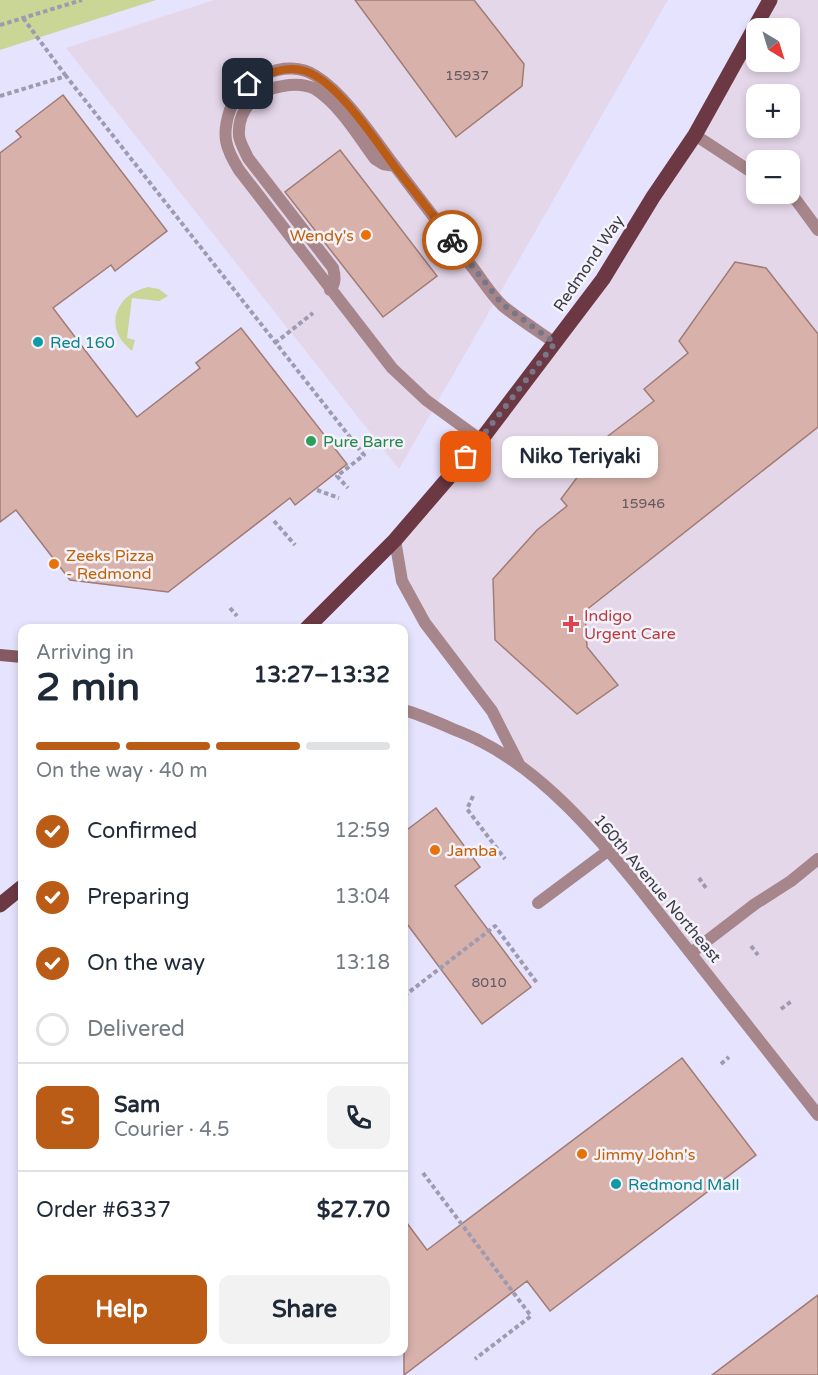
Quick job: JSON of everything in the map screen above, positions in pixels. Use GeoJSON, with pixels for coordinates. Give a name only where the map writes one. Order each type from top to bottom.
{"type":"FeatureCollection","features":[{"type":"Feature","properties":{"kind":"main road","name":"Redmond Way"},"geometry":{"type":"LineString","coordinates":[[311,624],[394,540],[481,440],[603,279],[653,197],[695,135],[770,0]]}},
{"type":"Feature","properties":{"kind":"main road"},"geometry":{"type":"LineString","coordinates":[[0,655],[18,657]]}},
{"type":"Feature","properties":{"kind":"main road"},"geometry":{"type":"LineString","coordinates":[[0,905],[18,890]]}},
{"type":"Feature","properties":{"kind":"street"},"geometry":{"type":"LineString","coordinates":[[481,440],[404,381],[330,290],[239,170],[225,142],[226,124],[237,97],[248,84],[266,74],[287,69],[302,70],[316,75],[355,114],[502,304],[555,343]]}},
{"type":"Feature","properties":{"kind":"street"},"geometry":{"type":"LineString","coordinates":[[695,135],[746,168]]}},
{"type":"Feature","properties":{"kind":"street"},"geometry":{"type":"LineString","coordinates":[[799,204],[818,230]]}},
{"type":"Feature","properties":{"kind":"street"},"geometry":{"type":"LineString","coordinates":[[394,540],[402,581],[425,623],[492,711],[521,767]]}},
{"type":"Feature","properties":{"kind":"street","name":"160th Avenue Northeast"},"geometry":{"type":"LineString","coordinates":[[408,711],[481,741],[521,767],[566,805],[609,850],[818,1115]]}},
{"type":"Feature","properties":{"kind":"street"},"geometry":{"type":"LineString","coordinates":[[538,903],[609,850]]}},
{"type":"Feature","properties":{"kind":"street"},"geometry":{"type":"LineString","coordinates":[[692,953],[818,859]]}},
{"type":"Feature","properties":{"kind":"path"},"geometry":{"type":"LineString","coordinates":[[0,25],[66,2],[82,0]]}},
{"type":"Feature","properties":{"kind":"path"},"geometry":{"type":"LineString","coordinates":[[23,18],[364,455],[337,476],[348,488]]}},
{"type":"Feature","properties":{"kind":"path"},"geometry":{"type":"LineString","coordinates":[[0,96],[66,76]]}},
{"type":"Feature","properties":{"kind":"path"},"geometry":{"type":"LineString","coordinates":[[317,490],[339,498]]}},
{"type":"Feature","properties":{"kind":"path"},"geometry":{"type":"LineString","coordinates":[[274,521],[295,545]]}},
{"type":"Feature","properties":{"kind":"path"},"geometry":{"type":"LineString","coordinates":[[230,608],[237,616]]}},
{"type":"Feature","properties":{"kind":"path"},"geometry":{"type":"LineString","coordinates":[[473,796],[467,809],[505,859]]}},
{"type":"Feature","properties":{"kind":"path"},"geometry":{"type":"LineString","coordinates":[[699,878],[706,888]]}},
{"type":"Feature","properties":{"kind":"path"},"geometry":{"type":"LineString","coordinates":[[408,993],[495,927],[537,982]]}},
{"type":"Feature","properties":{"kind":"path"},"geometry":{"type":"LineString","coordinates":[[750,945],[758,955]]}},
{"type":"Feature","properties":{"kind":"path"},"geometry":{"type":"LineString","coordinates":[[781,1009],[793,999]]}},
{"type":"Feature","properties":{"kind":"path"},"geometry":{"type":"LineString","coordinates":[[721,1064],[729,1057]]}},
{"type":"Feature","properties":{"kind":"path"},"geometry":{"type":"LineString","coordinates":[[423,1173],[531,1316],[475,1359]]}},
{"type":"Feature","properties":{"kind":"shaded area"},"geometry":{"type":"Polygon","coordinates":[[[214,0],[668,0],[399,469],[66,48],[214,0]]]}},
{"type":"Feature","properties":{"kind":"shaded area"},"geometry":{"type":"Polygon","coordinates":[[[770,0],[818,0],[818,1116],[637,885],[521,767],[402,581],[395,540],[603,279],[746,40],[746,72],[800,72],[800,18],[759,18],[770,0]]]}},
{"type":"Feature","properties":{"kind":"green space"},"geometry":{"type":"Polygon","coordinates":[[[0,0],[156,0],[0,50],[0,0]]]}},
{"type":"Feature","properties":{"kind":"green space"},"geometry":{"type":"Polygon","coordinates":[[[148,287],[159,289],[168,296],[159,301],[132,298],[127,338],[135,340],[132,351],[117,333],[116,314],[127,297],[148,287]]]}},
{"type":"Feature","properties":{"kind":"building"},"geometry":{"type":"Polygon","coordinates":[[[355,0],[474,0],[524,64],[522,86],[456,137],[355,0]]]}},
{"type":"Feature","properties":{"kind":"building","name":"Red 160"},"geometry":{"type":"Polygon","coordinates":[[[63,95],[167,231],[115,271],[111,265],[53,308],[94,362],[137,417],[200,368],[196,363],[241,328],[347,464],[295,505],[290,498],[168,592],[70,580],[16,510],[0,522],[0,153],[21,137],[16,131],[63,95]]]}},
{"type":"Feature","properties":{"kind":"building","name":"Wendy's"},"geometry":{"type":"Polygon","coordinates":[[[340,150],[437,276],[383,317],[285,192],[340,150]]]}},
{"type":"Feature","properties":{"kind":"building"},"geometry":{"type":"Polygon","coordinates":[[[735,262],[766,268],[818,334],[818,427],[585,611],[587,647],[618,685],[577,714],[495,640],[493,579],[537,530],[567,506],[561,499],[608,436],[654,401],[644,389],[688,353],[679,341],[735,262]]]}},
{"type":"Feature","properties":{"kind":"building"},"geometry":{"type":"Polygon","coordinates":[[[436,808],[480,867],[455,886],[531,987],[482,1024],[408,925],[408,829],[436,808]]]}},
{"type":"Feature","properties":{"kind":"building","name":"Redmond Mall"},"geometry":{"type":"Polygon","coordinates":[[[682,1058],[756,1155],[550,1311],[527,1281],[404,1375],[404,1356],[408,1356],[408,1224],[427,1250],[682,1058]]]}},
{"type":"Feature","properties":{"kind":"building"},"geometry":{"type":"Polygon","coordinates":[[[818,1295],[818,1375],[712,1375],[818,1295]]]}},
{"type":"Feature","properties":{"kind":"way so far"},"geometry":{"type":"LineString","coordinates":[[452,240],[502,304],[555,343],[466,457]]}},
{"type":"Feature","properties":{"kind":"place","name":"Wendy's"},"geometry":{"type":"Point","coordinates":[366,235]}},
{"type":"Feature","properties":{"kind":"place","name":"Red 160"},"geometry":{"type":"Point","coordinates":[38,342]}},
{"type":"Feature","properties":{"kind":"place","name":"Pure Barre"},"geometry":{"type":"Point","coordinates":[311,441]}},
{"type":"Feature","properties":{"kind":"place","name":"Niko Teriyaki"},"geometry":{"type":"Point","coordinates":[466,457]}},
{"type":"Feature","properties":{"kind":"place","name":"Zeeks Pizza - Redmond"},"geometry":{"type":"Point","coordinates":[54,564]}},
{"type":"Feature","properties":{"kind":"place","name":"Indigo Urgent Care"},"geometry":{"type":"Point","coordinates":[571,624]}},
{"type":"Feature","properties":{"kind":"place","name":"Jamba"},"geometry":{"type":"Point","coordinates":[435,850]}},
{"type":"Feature","properties":{"kind":"place","name":"Jimmy John's"},"geometry":{"type":"Point","coordinates":[582,1154]}},
{"type":"Feature","properties":{"kind":"place","name":"Redmond Mall"},"geometry":{"type":"Point","coordinates":[616,1184]}},
{"type":"Feature","properties":{"kind":"route"},"geometry":{"type":"LineString","coordinates":[[248,84],[266,74],[287,69],[302,70],[316,75],[355,114],[452,240]]}}]}
